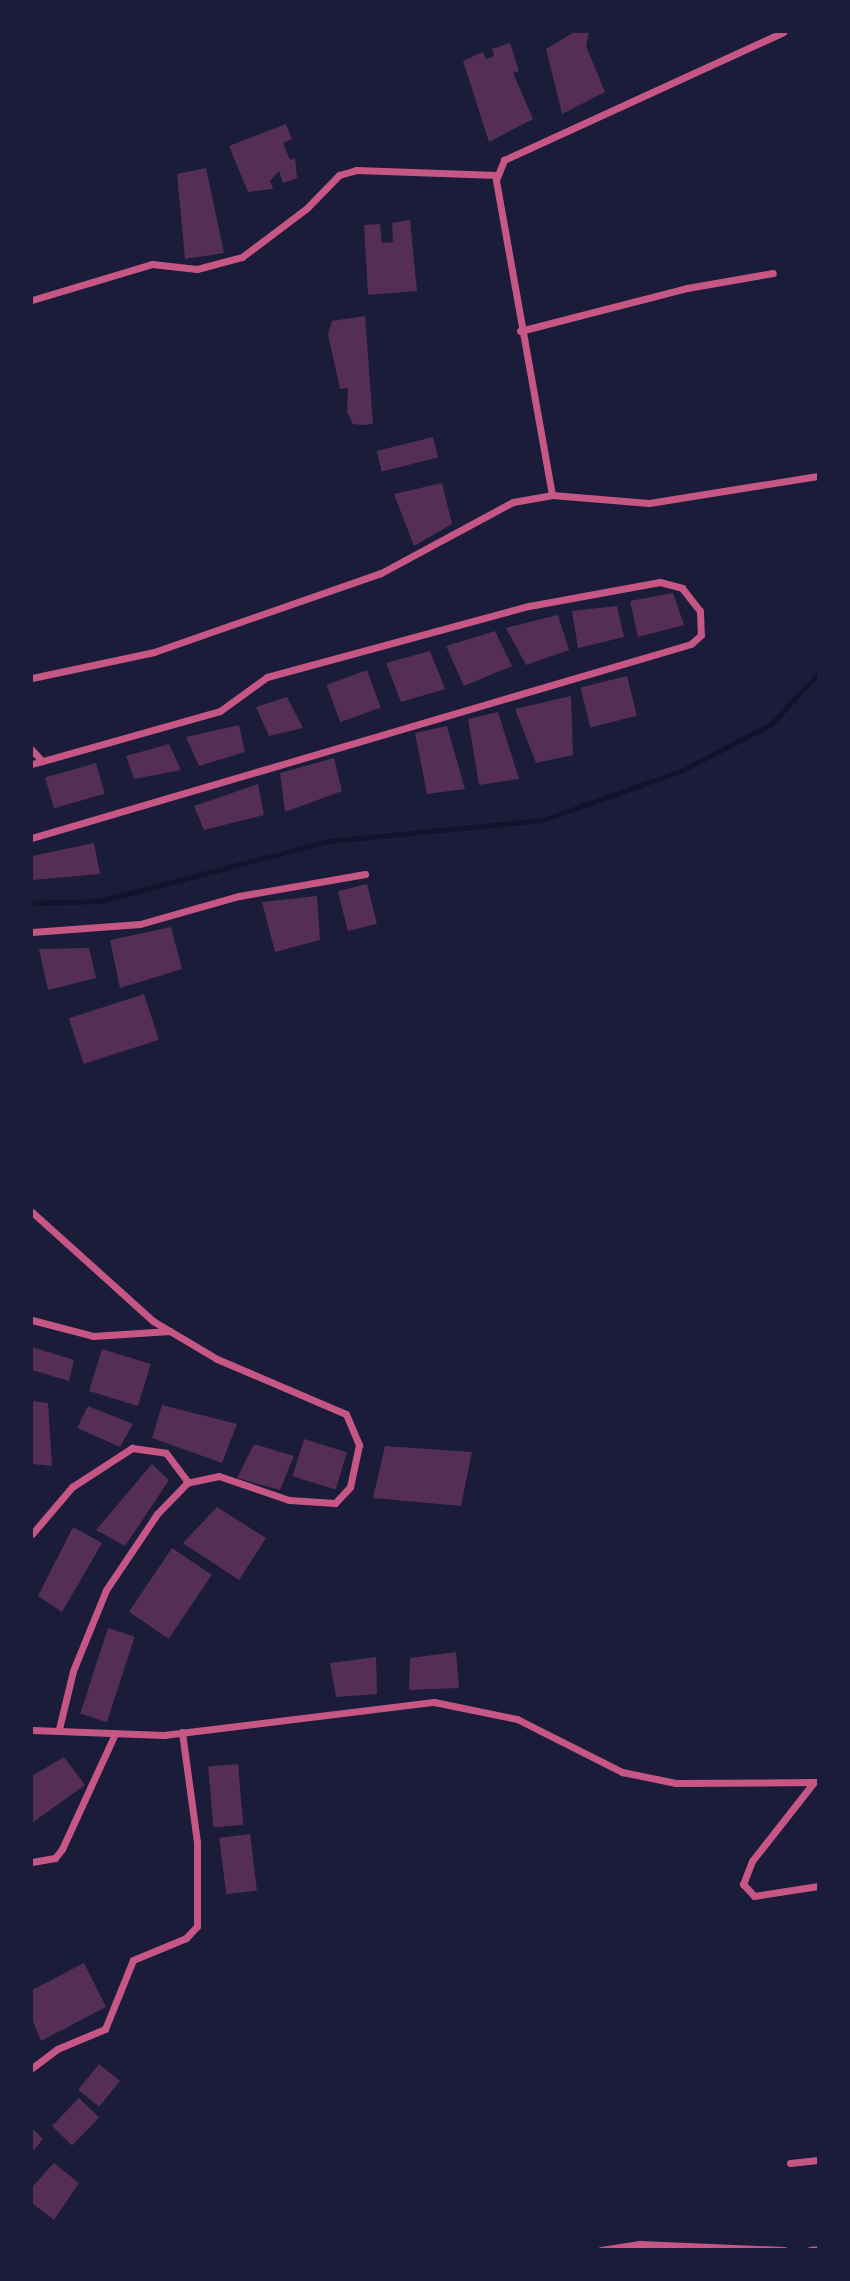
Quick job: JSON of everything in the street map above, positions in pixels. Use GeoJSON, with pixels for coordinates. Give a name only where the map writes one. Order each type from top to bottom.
{"type":"FeatureCollection","features":[{"type":"Feature","properties":{"kind":"street"},"geometry":{"type":"LineString","coordinates":[[552,495],[520,331],[497,175],[504,160],[529,143],[783,32]]}},
{"type":"Feature","properties":{"kind":"street"},"geometry":{"type":"LineString","coordinates":[[32,300],[138,267],[197,268],[242,257],[307,208],[338,175],[356,170],[497,175]]}},
{"type":"Feature","properties":{"kind":"street"},"geometry":{"type":"LineString","coordinates":[[520,331],[687,288],[774,274]]}},
{"type":"Feature","properties":{"kind":"street"},"geometry":{"type":"LineString","coordinates":[[32,678],[154,652],[381,573],[503,506],[552,495],[649,503],[818,476]]}},
{"type":"Feature","properties":{"kind":"street"},"geometry":{"type":"LineString","coordinates":[[32,764],[220,711],[267,677],[529,606],[660,582],[682,588],[700,611],[701,635],[691,644],[32,838]]}},
{"type":"Feature","properties":{"kind":"street"},"geometry":{"type":"LineString","coordinates":[[32,750],[42,761]]}},
{"type":"Feature","properties":{"kind":"street"},"geometry":{"type":"LineString","coordinates":[[32,932],[140,924],[239,896],[365,874]]}},
{"type":"Feature","properties":{"kind":"street"},"geometry":{"type":"LineString","coordinates":[[32,1212],[170,1331],[217,1359],[346,1414],[359,1446],[350,1487],[335,1503],[289,1500],[219,1476],[188,1482],[157,1514],[106,1590],[73,1671],[59,1729]]}},
{"type":"Feature","properties":{"kind":"street"},"geometry":{"type":"LineString","coordinates":[[32,1320],[93,1336],[170,1331]]}},
{"type":"Feature","properties":{"kind":"street"},"geometry":{"type":"LineString","coordinates":[[32,1534],[72,1487],[132,1448],[166,1453],[188,1482]]}},
{"type":"Feature","properties":{"kind":"street"},"geometry":{"type":"LineString","coordinates":[[32,1730],[59,1729],[114,1736],[182,1732],[434,1702],[517,1719],[622,1772],[705,1785],[816,1782]]}},
{"type":"Feature","properties":{"kind":"street"},"geometry":{"type":"LineString","coordinates":[[32,2068],[57,2049],[105,2029],[133,1960],[175,1944],[197,1926],[197,1842],[182,1732]]}},
{"type":"Feature","properties":{"kind":"street"},"geometry":{"type":"LineString","coordinates":[[32,1862],[55,1858],[62,1849],[114,1736]]}},
{"type":"Feature","properties":{"kind":"street"},"geometry":{"type":"LineString","coordinates":[[816,1782],[752,1861],[743,1884],[754,1896],[818,1886]]}},
{"type":"Feature","properties":{"kind":"street"},"geometry":{"type":"LineString","coordinates":[[790,2164],[818,2160]]}},
{"type":"Feature","properties":{"kind":"street"},"geometry":{"type":"LineString","coordinates":[[601,2249],[640,2244],[784,2249]]}},
{"type":"Feature","properties":{"kind":"street"},"geometry":{"type":"LineString","coordinates":[[810,2249],[818,2249]]}},
{"type":"Feature","properties":{"kind":"building"},"geometry":{"type":"Polygon","coordinates":[[[574,32],[589,32],[586,46],[605,92],[562,114],[546,49],[574,32]]]}},
{"type":"Feature","properties":{"kind":"building"},"geometry":{"type":"Polygon","coordinates":[[[510,43],[519,71],[513,73],[533,119],[489,142],[463,61],[483,52],[486,59],[494,56],[492,49],[510,43]]]}},
{"type":"Feature","properties":{"kind":"building"},"geometry":{"type":"Polygon","coordinates":[[[286,124],[292,139],[283,143],[290,160],[295,158],[297,178],[283,183],[279,171],[270,181],[273,189],[248,192],[229,146],[286,124]]]}},
{"type":"Feature","properties":{"kind":"building"},"geometry":{"type":"Polygon","coordinates":[[[206,168],[224,253],[185,259],[177,174],[206,168]]]}},
{"type":"Feature","properties":{"kind":"building"},"geometry":{"type":"Polygon","coordinates":[[[410,220],[417,291],[368,295],[364,225],[380,224],[382,243],[393,242],[392,223],[410,220]]]}},
{"type":"Feature","properties":{"kind":"building"},"geometry":{"type":"Polygon","coordinates":[[[365,316],[373,424],[363,425],[353,424],[347,412],[348,388],[340,389],[328,334],[332,321],[365,316]]]}},
{"type":"Feature","properties":{"kind":"building"},"geometry":{"type":"Polygon","coordinates":[[[433,437],[438,457],[382,471],[377,451],[433,437]]]}},
{"type":"Feature","properties":{"kind":"building"},"geometry":{"type":"Polygon","coordinates":[[[442,483],[452,524],[414,546],[394,494],[442,483]]]}},
{"type":"Feature","properties":{"kind":"building"},"geometry":{"type":"Polygon","coordinates":[[[673,593],[684,625],[638,637],[630,601],[673,593]]]}},
{"type":"Feature","properties":{"kind":"building"},"geometry":{"type":"Polygon","coordinates":[[[617,606],[624,637],[578,648],[572,611],[617,606]]]}},
{"type":"Feature","properties":{"kind":"building"},"geometry":{"type":"Polygon","coordinates":[[[558,615],[569,650],[526,665],[506,628],[558,615]]]}},
{"type":"Feature","properties":{"kind":"building"},"geometry":{"type":"Polygon","coordinates":[[[495,631],[512,666],[464,686],[446,646],[495,631]]]}},
{"type":"Feature","properties":{"kind":"building"},"geometry":{"type":"Polygon","coordinates":[[[430,651],[445,689],[401,702],[386,663],[430,651]]]}},
{"type":"Feature","properties":{"kind":"building"},"geometry":{"type":"Polygon","coordinates":[[[367,670],[381,708],[340,722],[327,685],[367,670]]]}},
{"type":"Feature","properties":{"kind":"building"},"geometry":{"type":"Polygon","coordinates":[[[627,676],[637,716],[590,727],[580,688],[627,676]]]}},
{"type":"Feature","properties":{"kind":"building"},"geometry":{"type":"Polygon","coordinates":[[[571,696],[573,755],[536,763],[515,709],[571,696]]]}},
{"type":"Feature","properties":{"kind":"building"},"geometry":{"type":"Polygon","coordinates":[[[287,697],[303,728],[269,736],[256,707],[287,697]]]}},
{"type":"Feature","properties":{"kind":"building"},"geometry":{"type":"Polygon","coordinates":[[[498,712],[519,779],[479,785],[468,719],[498,712]]]}},
{"type":"Feature","properties":{"kind":"building"},"geometry":{"type":"Polygon","coordinates":[[[239,725],[245,752],[199,766],[186,737],[239,725]]]}},
{"type":"Feature","properties":{"kind":"building"},"geometry":{"type":"Polygon","coordinates":[[[447,726],[465,789],[427,794],[415,733],[447,726]]]}},
{"type":"Feature","properties":{"kind":"building"},"geometry":{"type":"Polygon","coordinates":[[[169,744],[181,770],[134,779],[126,756],[169,744]]]}},
{"type":"Feature","properties":{"kind":"building"},"geometry":{"type":"Polygon","coordinates":[[[334,758],[342,791],[285,812],[280,773],[334,758]]]}},
{"type":"Feature","properties":{"kind":"building"},"geometry":{"type":"Polygon","coordinates":[[[96,763],[105,794],[54,808],[45,778],[96,763]]]}},
{"type":"Feature","properties":{"kind":"building"},"geometry":{"type":"Polygon","coordinates":[[[258,784],[264,815],[204,830],[194,806],[258,784]]]}},
{"type":"Feature","properties":{"kind":"building"},"geometry":{"type":"Polygon","coordinates":[[[94,843],[100,874],[32,880],[32,856],[94,843]]]}},
{"type":"Feature","properties":{"kind":"building"},"geometry":{"type":"Polygon","coordinates":[[[367,884],[377,924],[348,931],[338,891],[367,884]]]}},
{"type":"Feature","properties":{"kind":"building"},"geometry":{"type":"Polygon","coordinates":[[[317,896],[320,940],[275,952],[262,902],[317,896]]]}},
{"type":"Feature","properties":{"kind":"building"},"geometry":{"type":"Polygon","coordinates":[[[171,927],[182,969],[120,988],[110,940],[171,927]]]}},
{"type":"Feature","properties":{"kind":"building"},"geometry":{"type":"Polygon","coordinates":[[[89,948],[96,978],[48,990],[39,949],[89,948]]]}},
{"type":"Feature","properties":{"kind":"building"},"geometry":{"type":"Polygon","coordinates":[[[144,994],[159,1040],[84,1064],[69,1018],[144,994]]]}},
{"type":"Feature","properties":{"kind":"building"},"geometry":{"type":"Polygon","coordinates":[[[32,1347],[74,1360],[69,1381],[32,1370],[32,1347]]]}},
{"type":"Feature","properties":{"kind":"building"},"geometry":{"type":"Polygon","coordinates":[[[102,1349],[151,1364],[138,1406],[89,1391],[102,1349]]]}},
{"type":"Feature","properties":{"kind":"building"},"geometry":{"type":"Polygon","coordinates":[[[32,1401],[48,1403],[52,1466],[32,1464],[32,1401]]]}},
{"type":"Feature","properties":{"kind":"building"},"geometry":{"type":"Polygon","coordinates":[[[162,1405],[237,1424],[222,1463],[152,1438],[162,1405]]]}},
{"type":"Feature","properties":{"kind":"building"},"geometry":{"type":"Polygon","coordinates":[[[88,1406],[133,1424],[120,1447],[77,1428],[88,1406]]]}},
{"type":"Feature","properties":{"kind":"building"},"geometry":{"type":"Polygon","coordinates":[[[304,1439],[347,1452],[336,1489],[293,1476],[304,1439]]]}},
{"type":"Feature","properties":{"kind":"building"},"geometry":{"type":"Polygon","coordinates":[[[254,1444],[294,1456],[280,1490],[237,1478],[254,1444]]]}},
{"type":"Feature","properties":{"kind":"building"},"geometry":{"type":"Polygon","coordinates":[[[385,1446],[472,1452],[461,1506],[373,1498],[385,1446]]]}},
{"type":"Feature","properties":{"kind":"building"},"geometry":{"type":"Polygon","coordinates":[[[152,1464],[169,1480],[125,1546],[96,1530],[152,1464]]]}},
{"type":"Feature","properties":{"kind":"building"},"geometry":{"type":"Polygon","coordinates":[[[217,1507],[266,1538],[239,1580],[183,1543],[217,1507]]]}},
{"type":"Feature","properties":{"kind":"building"},"geometry":{"type":"Polygon","coordinates":[[[73,1527],[102,1543],[62,1612],[38,1596],[73,1527]]]}},
{"type":"Feature","properties":{"kind":"building"},"geometry":{"type":"Polygon","coordinates":[[[172,1548],[212,1575],[169,1639],[129,1612],[172,1548]]]}},
{"type":"Feature","properties":{"kind":"building"},"geometry":{"type":"Polygon","coordinates":[[[108,1628],[135,1637],[107,1722],[80,1714],[108,1628]]]}},
{"type":"Feature","properties":{"kind":"building"},"geometry":{"type":"Polygon","coordinates":[[[456,1652],[459,1688],[409,1690],[410,1658],[456,1652]]]}},
{"type":"Feature","properties":{"kind":"building"},"geometry":{"type":"Polygon","coordinates":[[[376,1657],[377,1694],[336,1697],[330,1663],[376,1657]]]}},
{"type":"Feature","properties":{"kind":"building"},"geometry":{"type":"Polygon","coordinates":[[[64,1757],[85,1785],[32,1823],[32,1776],[64,1757]]]}},
{"type":"Feature","properties":{"kind":"building"},"geometry":{"type":"Polygon","coordinates":[[[238,1764],[243,1825],[213,1827],[208,1767],[238,1764]]]}},
{"type":"Feature","properties":{"kind":"building"},"geometry":{"type":"Polygon","coordinates":[[[250,1834],[257,1891],[226,1894],[219,1838],[250,1834]]]}},
{"type":"Feature","properties":{"kind":"building"},"geometry":{"type":"Polygon","coordinates":[[[84,1963],[106,2007],[41,2041],[32,2019],[32,1990],[84,1963]]]}},
{"type":"Feature","properties":{"kind":"building"},"geometry":{"type":"Polygon","coordinates":[[[99,2064],[120,2081],[99,2107],[78,2090],[99,2064]]]}},
{"type":"Feature","properties":{"kind":"building"},"geometry":{"type":"Polygon","coordinates":[[[79,2098],[99,2117],[72,2146],[52,2126],[79,2098]]]}},
{"type":"Feature","properties":{"kind":"building"},"geometry":{"type":"Polygon","coordinates":[[[32,2128],[43,2139],[32,2152],[32,2128]]]}},
{"type":"Feature","properties":{"kind":"building"},"geometry":{"type":"Polygon","coordinates":[[[54,2163],[79,2183],[54,2220],[32,2203],[32,2187],[54,2163]]]}},
{"type":"Feature","properties":{"kind":"waterway"},"geometry":{"type":"LineString","coordinates":[[32,903],[100,901],[329,841],[542,820],[683,770],[771,724],[818,674]]}}]}
